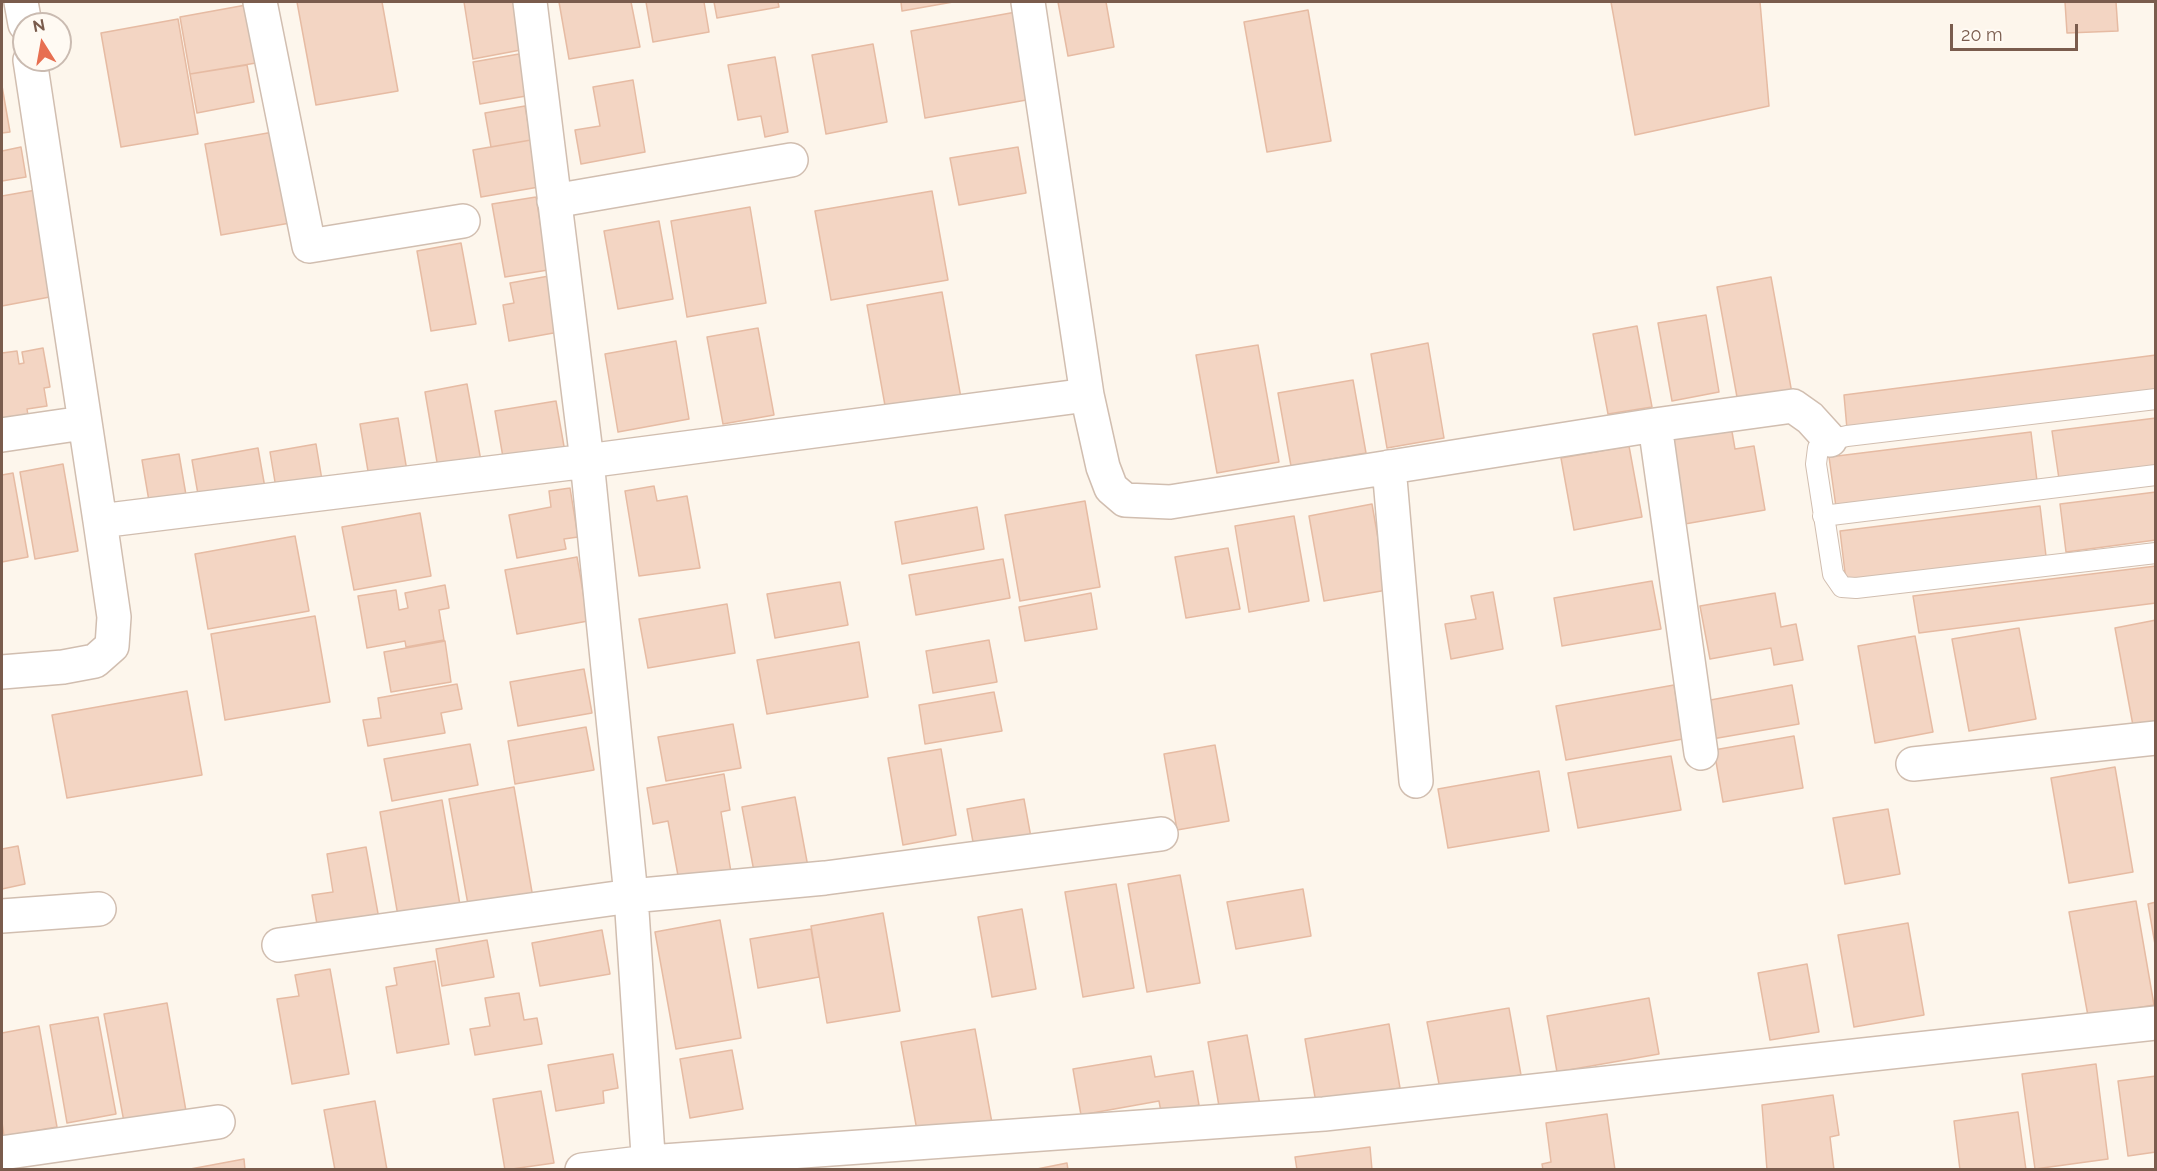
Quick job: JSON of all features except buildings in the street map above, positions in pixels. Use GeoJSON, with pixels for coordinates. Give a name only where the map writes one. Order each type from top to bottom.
{"type":"FeatureCollection","features":[{"type":"Feature","properties":{"kind":"street"},"geometry":{"type":"LineString","coordinates":[[260,2],[309,246],[463,221]]}},
{"type":"Feature","properties":{"kind":"street"},"geometry":{"type":"LineString","coordinates":[[530,2],[587,461],[631,896],[649,1166]]}},
{"type":"Feature","properties":{"kind":"street"},"geometry":{"type":"LineString","coordinates":[[1028,2],[1088,394],[1103,467],[1111,488],[1125,500],[1170,502],[1654,425],[1793,406],[1810,417],[1830,440]]}},
{"type":"Feature","properties":{"kind":"street"},"geometry":{"type":"LineString","coordinates":[[2,672],[63,667],[95,661],[112,646],[114,617],[109,520],[83,423],[32,72]]}},
{"type":"Feature","properties":{"kind":"street"},"geometry":{"type":"LineString","coordinates":[[554,201],[790,160]]}},
{"type":"Feature","properties":{"kind":"street"},"geometry":{"type":"LineString","coordinates":[[109,520],[587,461],[1088,394]]}},
{"type":"Feature","properties":{"kind":"street"},"geometry":{"type":"LineString","coordinates":[[2,435],[83,423]]}},
{"type":"Feature","properties":{"kind":"street"},"geometry":{"type":"LineString","coordinates":[[1654,425],[1701,753]]}},
{"type":"Feature","properties":{"kind":"street"},"geometry":{"type":"LineString","coordinates":[[1389,467],[1416,781]]}},
{"type":"Feature","properties":{"kind":"street"},"geometry":{"type":"LineString","coordinates":[[1913,764],[2156,738]]}},
{"type":"Feature","properties":{"kind":"street"},"geometry":{"type":"LineString","coordinates":[[279,945],[631,896],[825,878],[1161,834]]}},
{"type":"Feature","properties":{"kind":"street"},"geometry":{"type":"LineString","coordinates":[[2,916],[99,909]]}},
{"type":"Feature","properties":{"kind":"street"},"geometry":{"type":"LineString","coordinates":[[582,1170],[1324,1114],[2156,1023]]}},
{"type":"Feature","properties":{"kind":"street"},"geometry":{"type":"LineString","coordinates":[[2,1153],[218,1122]]}},
{"type":"Feature","properties":{"kind":"lane"},"geometry":{"type":"LineString","coordinates":[[2156,399],[1830,440],[1818,448],[1816,464],[1833,574],[1842,587],[1856,588],[2156,553]]}},
{"type":"Feature","properties":{"kind":"lane"},"geometry":{"type":"LineString","coordinates":[[1823,516],[2156,475]]}}]}
